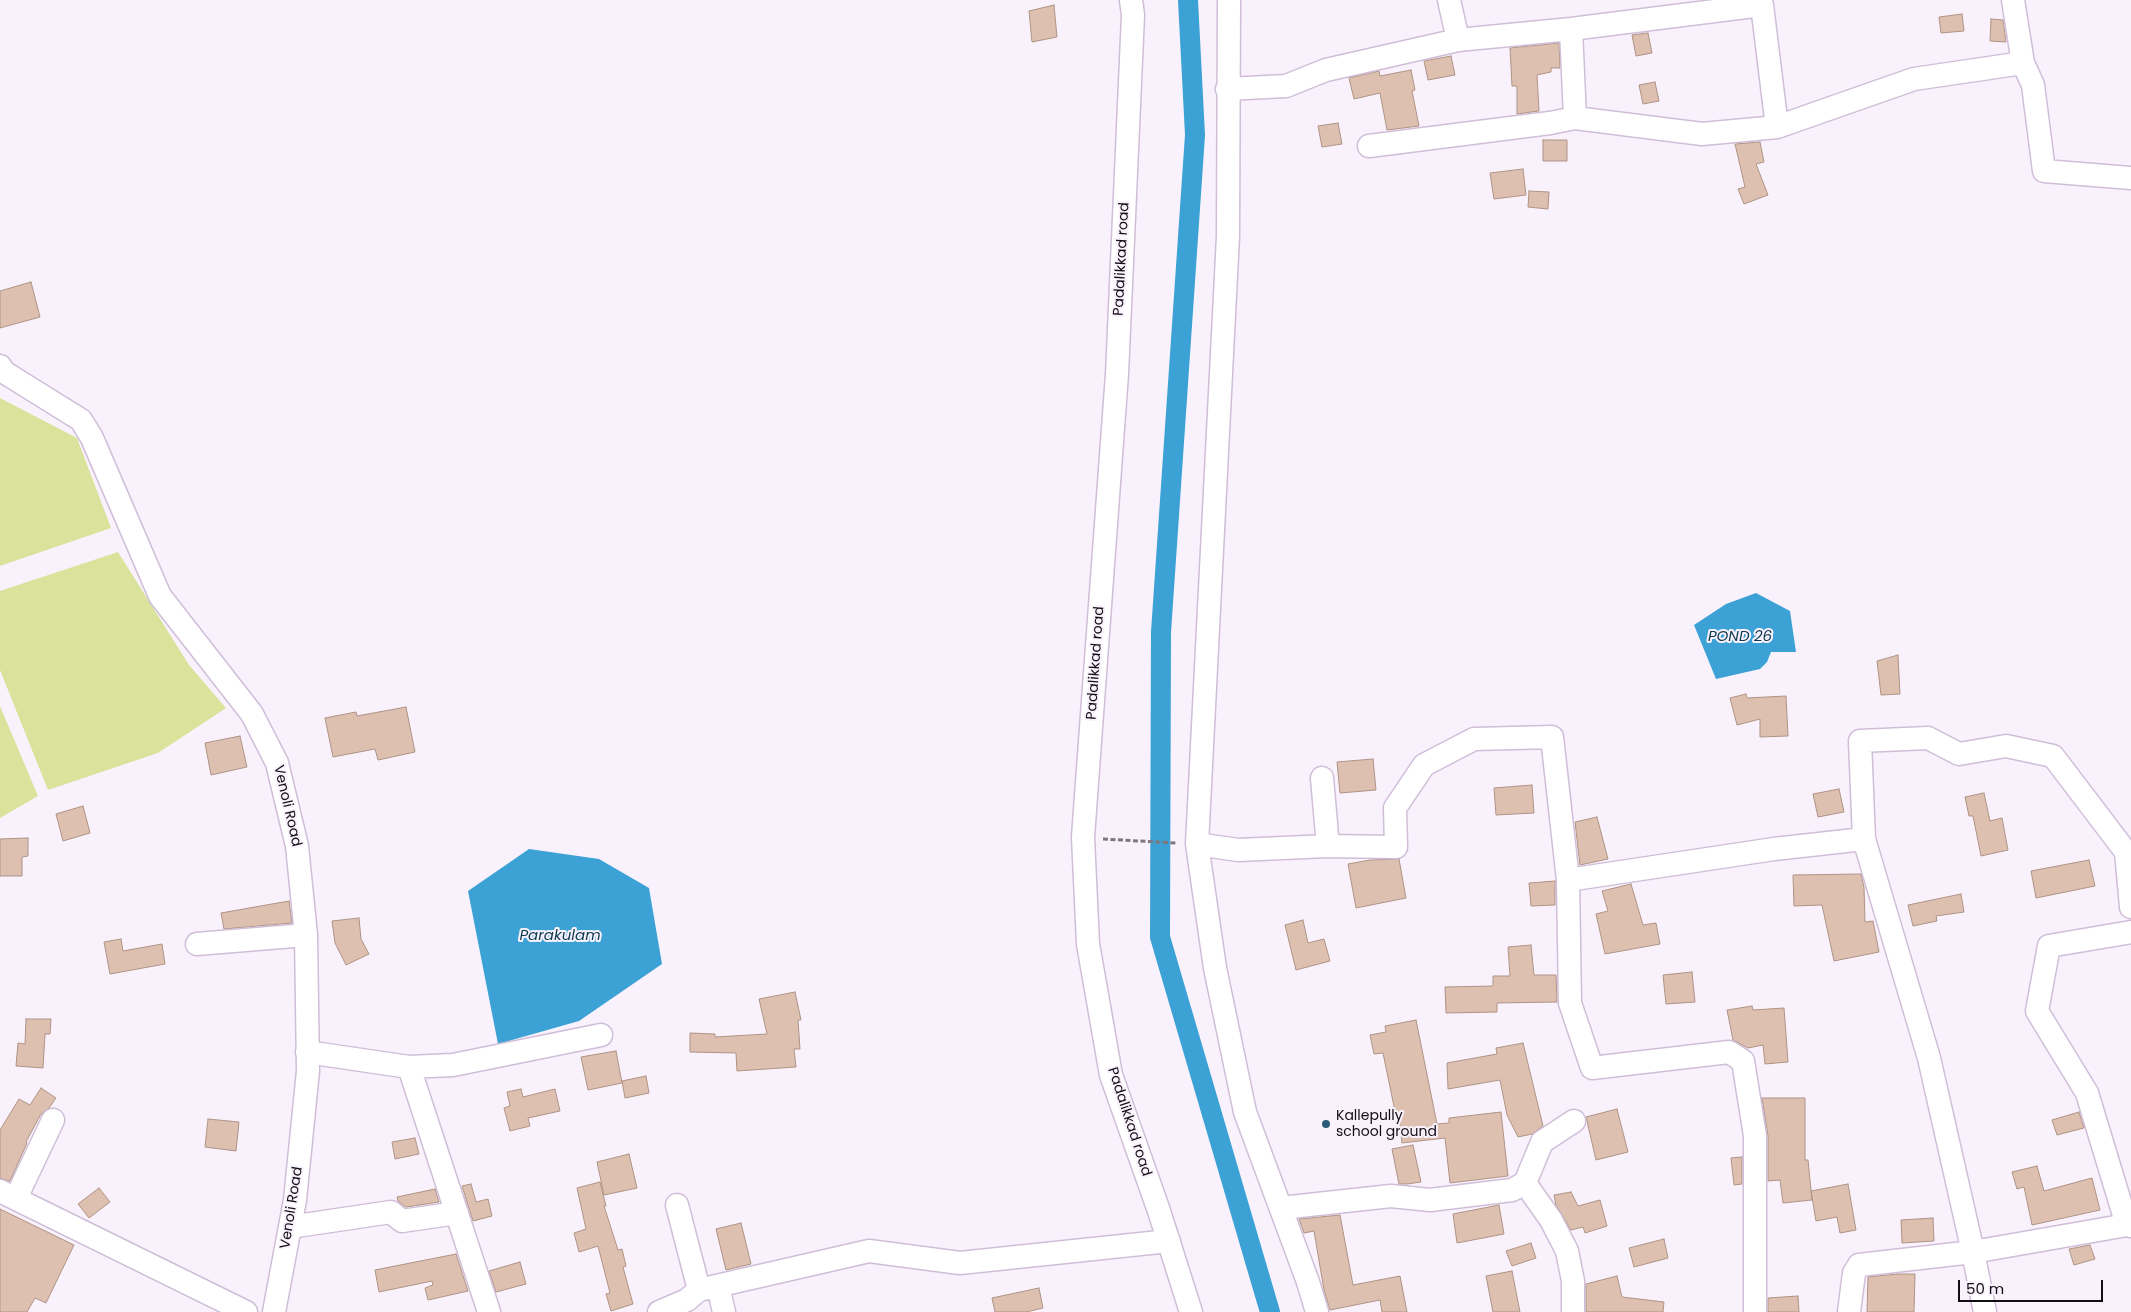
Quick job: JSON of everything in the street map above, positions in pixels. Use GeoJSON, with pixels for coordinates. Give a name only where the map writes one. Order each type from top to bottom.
{"type":"FeatureCollection","features":[{"type":"Feature","properties":{"kind":"street","name":"Padalikkad road"},"geometry":{"type":"LineString","coordinates":[[1131,0],[1134,16],[1117,374],[1083,837],[1088,944],[1111,1075],[1169,1241],[1191,1312]]}},
{"type":"Feature","properties":{"kind":"street"},"geometry":{"type":"LineString","coordinates":[[1229,0],[1227,90],[1228,236],[1197,844],[1215,968],[1245,1112],[1308,1282],[1317,1312]]}},
{"type":"Feature","properties":{"kind":"street"},"geometry":{"type":"LineString","coordinates":[[1449,0],[1458,40]]}},
{"type":"Feature","properties":{"kind":"street"},"geometry":{"type":"LineString","coordinates":[[2014,0],[2023,63],[2034,85],[2044,171],[2131,178]]}},
{"type":"Feature","properties":{"kind":"street"},"geometry":{"type":"LineString","coordinates":[[1227,90],[1286,86],[1326,70],[1458,40],[1571,30],[1762,5],[1777,127]]}},
{"type":"Feature","properties":{"kind":"street"},"geometry":{"type":"LineString","coordinates":[[1571,30],[1575,118]]}},
{"type":"Feature","properties":{"kind":"street"},"geometry":{"type":"LineString","coordinates":[[1369,146],[1550,124],[1575,118],[1702,134],[1777,127],[1914,79],[2023,63]]}},
{"type":"Feature","properties":{"kind":"street","name":"Venoli Road"},"geometry":{"type":"LineString","coordinates":[[0,366],[4,372],[80,420],[92,438],[160,596],[252,714],[280,772],[297,846],[306,935],[308,1071],[295,1200],[274,1312]]}},
{"type":"Feature","properties":{"kind":"street"},"geometry":{"type":"LineString","coordinates":[[1197,844],[1238,850],[1328,846],[1396,847],[1395,808],[1424,766],[1474,738],[1552,737],[1568,880],[1570,1003],[1592,1068],[1729,1052],[1743,1061],[1756,1136],[1756,1312]]}},
{"type":"Feature","properties":{"kind":"street"},"geometry":{"type":"LineString","coordinates":[[1985,1312],[1929,1058],[1864,839],[1860,740],[1928,738],[1959,754],[2006,746],[2053,756],[2126,852],[2131,907]]}},
{"type":"Feature","properties":{"kind":"street"},"geometry":{"type":"LineString","coordinates":[[1322,778],[1328,846]]}},
{"type":"Feature","properties":{"kind":"street"},"geometry":{"type":"LineString","coordinates":[[1568,880],[1774,849],[1864,839]]}},
{"type":"Feature","properties":{"kind":"street"},"geometry":{"type":"LineString","coordinates":[[1848,1312],[1854,1273],[1859,1265],[1973,1252],[2129,1225],[2087,1092],[2037,1011],[2049,946],[2131,932]]}},
{"type":"Feature","properties":{"kind":"street"},"geometry":{"type":"LineString","coordinates":[[197,944],[306,935]]}},
{"type":"Feature","properties":{"kind":"street"},"geometry":{"type":"LineString","coordinates":[[307,1052],[409,1067],[453,1065],[602,1035]]}},
{"type":"Feature","properties":{"kind":"street"},"geometry":{"type":"LineString","coordinates":[[409,1067],[489,1312]]}},
{"type":"Feature","properties":{"kind":"street"},"geometry":{"type":"LineString","coordinates":[[52,1120],[8,1195],[246,1312]]}},
{"type":"Feature","properties":{"kind":"street"},"geometry":{"type":"LineString","coordinates":[[1281,1208],[1391,1196],[1430,1200],[1512,1190],[1525,1183],[1542,1142],[1574,1121]]}},
{"type":"Feature","properties":{"kind":"street"},"geometry":{"type":"LineString","coordinates":[[1525,1183],[1551,1220],[1567,1251],[1574,1281],[1573,1312]]}},
{"type":"Feature","properties":{"kind":"street"},"geometry":{"type":"LineString","coordinates":[[677,1205],[708,1288],[724,1312]]}},
{"type":"Feature","properties":{"kind":"street"},"geometry":{"type":"LineString","coordinates":[[290,1227],[390,1212],[402,1222],[457,1213]]}},
{"type":"Feature","properties":{"kind":"street"},"geometry":{"type":"LineString","coordinates":[[658,1312],[687,1300],[708,1288],[869,1251],[960,1263],[1169,1241]]}},
{"type":"Feature","properties":{"kind":"path"},"geometry":{"type":"LineString","coordinates":[[1083,837],[1197,844]]}},
{"type":"Feature","properties":{"kind":"green space"},"geometry":{"type":"Polygon","coordinates":[[[0,398],[77,438],[111,528],[0,566],[0,398]]]}},
{"type":"Feature","properties":{"kind":"green space"},"geometry":{"type":"Polygon","coordinates":[[[118,552],[189,665],[226,708],[158,753],[48,790],[0,670],[0,591],[118,552]]]}},
{"type":"Feature","properties":{"kind":"green space"},"geometry":{"type":"Polygon","coordinates":[[[0,706],[38,796],[0,818],[0,706]]]}},
{"type":"Feature","properties":{"kind":"water","name":"POND 26"},"geometry":{"type":"Polygon","coordinates":[[[1756,593],[1790,611],[1796,652],[1771,652],[1767,662],[1760,669],[1716,679],[1694,625],[1726,604],[1756,593]]]}},
{"type":"Feature","properties":{"kind":"water","name":"Parakulam"},"geometry":{"type":"Polygon","coordinates":[[[529,849],[599,859],[649,888],[662,964],[579,1021],[498,1044],[468,891],[529,849]]]}},
{"type":"Feature","properties":{"kind":"building"},"geometry":{"type":"Polygon","coordinates":[[[1054,5],[1057,37],[1032,42],[1029,11],[1054,5]]]}},
{"type":"Feature","properties":{"kind":"building"},"geometry":{"type":"Polygon","coordinates":[[[1962,14],[1964,31],[1941,33],[1939,17],[1962,14]]]}},
{"type":"Feature","properties":{"kind":"building"},"geometry":{"type":"Polygon","coordinates":[[[1991,19],[2003,20],[2006,42],[1990,41],[1991,19]]]}},
{"type":"Feature","properties":{"kind":"building"},"geometry":{"type":"Polygon","coordinates":[[[1648,33],[1652,53],[1636,56],[1632,35],[1648,33]]]}},
{"type":"Feature","properties":{"kind":"building"},"geometry":{"type":"Polygon","coordinates":[[[1559,43],[1560,68],[1551,68],[1551,72],[1537,75],[1539,111],[1517,114],[1517,86],[1512,86],[1510,48],[1559,43]]]}},
{"type":"Feature","properties":{"kind":"building"},"geometry":{"type":"Polygon","coordinates":[[[1451,56],[1455,75],[1428,80],[1424,61],[1451,56]]]}},
{"type":"Feature","properties":{"kind":"building"},"geometry":{"type":"Polygon","coordinates":[[[1411,70],[1415,90],[1412,91],[1419,126],[1387,130],[1380,93],[1354,99],[1349,78],[1379,71],[1380,76],[1411,70]]]}},
{"type":"Feature","properties":{"kind":"building"},"geometry":{"type":"Polygon","coordinates":[[[1655,82],[1659,101],[1643,104],[1639,85],[1655,82]]]}},
{"type":"Feature","properties":{"kind":"building"},"geometry":{"type":"Polygon","coordinates":[[[1338,123],[1342,144],[1322,147],[1318,126],[1338,123]]]}},
{"type":"Feature","properties":{"kind":"building"},"geometry":{"type":"Polygon","coordinates":[[[1543,140],[1567,140],[1567,161],[1543,161],[1543,140]]]}},
{"type":"Feature","properties":{"kind":"building"},"geometry":{"type":"Polygon","coordinates":[[[1760,142],[1764,162],[1756,164],[1768,195],[1744,204],[1738,189],[1745,187],[1735,144],[1760,142]]]}},
{"type":"Feature","properties":{"kind":"building"},"geometry":{"type":"Polygon","coordinates":[[[1523,169],[1526,195],[1494,199],[1490,173],[1523,169]]]}},
{"type":"Feature","properties":{"kind":"building"},"geometry":{"type":"Polygon","coordinates":[[[1529,191],[1549,192],[1548,209],[1528,207],[1529,191]]]}},
{"type":"Feature","properties":{"kind":"building"},"geometry":{"type":"Polygon","coordinates":[[[31,282],[40,317],[0,328],[0,291],[31,282]]]}},
{"type":"Feature","properties":{"kind":"building"},"geometry":{"type":"Polygon","coordinates":[[[1898,655],[1900,694],[1881,695],[1877,661],[1898,655]]]}},
{"type":"Feature","properties":{"kind":"building"},"geometry":{"type":"Polygon","coordinates":[[[1746,694],[1747,698],[1786,696],[1788,736],[1760,737],[1760,719],[1737,725],[1730,698],[1746,694]]]}},
{"type":"Feature","properties":{"kind":"building"},"geometry":{"type":"Polygon","coordinates":[[[406,707],[415,752],[378,760],[375,749],[333,757],[325,718],[356,712],[357,716],[406,707]]]}},
{"type":"Feature","properties":{"kind":"building"},"geometry":{"type":"Polygon","coordinates":[[[240,736],[247,767],[211,775],[205,743],[240,736]]]}},
{"type":"Feature","properties":{"kind":"building"},"geometry":{"type":"Polygon","coordinates":[[[1373,759],[1376,790],[1340,793],[1337,762],[1373,759]]]}},
{"type":"Feature","properties":{"kind":"building"},"geometry":{"type":"Polygon","coordinates":[[[1532,785],[1534,813],[1496,815],[1494,788],[1532,785]]]}},
{"type":"Feature","properties":{"kind":"building"},"geometry":{"type":"Polygon","coordinates":[[[1839,789],[1844,812],[1818,817],[1813,794],[1839,789]]]}},
{"type":"Feature","properties":{"kind":"building"},"geometry":{"type":"Polygon","coordinates":[[[1984,793],[1990,821],[2002,818],[2008,850],[1981,856],[1973,816],[1969,816],[1965,797],[1984,793]]]}},
{"type":"Feature","properties":{"kind":"building"},"geometry":{"type":"Polygon","coordinates":[[[83,806],[90,833],[63,841],[56,814],[83,806]]]}},
{"type":"Feature","properties":{"kind":"building"},"geometry":{"type":"Polygon","coordinates":[[[1597,817],[1608,859],[1580,865],[1575,822],[1597,817]]]}},
{"type":"Feature","properties":{"kind":"building"},"geometry":{"type":"Polygon","coordinates":[[[28,838],[28,856],[22,857],[22,876],[0,876],[0,839],[28,838]]]}},
{"type":"Feature","properties":{"kind":"building"},"geometry":{"type":"Polygon","coordinates":[[[1399,859],[1406,898],[1356,908],[1348,864],[1370,860],[1399,859]]]}},
{"type":"Feature","properties":{"kind":"building"},"geometry":{"type":"Polygon","coordinates":[[[2089,860],[2095,886],[2036,898],[2031,871],[2089,860]]]}},
{"type":"Feature","properties":{"kind":"building"},"geometry":{"type":"Polygon","coordinates":[[[1861,874],[1864,887],[1865,922],[1873,921],[1879,952],[1834,961],[1822,905],[1794,906],[1793,875],[1861,874]]]}},
{"type":"Feature","properties":{"kind":"building"},"geometry":{"type":"Polygon","coordinates":[[[1555,881],[1555,905],[1531,906],[1529,883],[1555,881]]]}},
{"type":"Feature","properties":{"kind":"building"},"geometry":{"type":"Polygon","coordinates":[[[1631,884],[1643,925],[1656,923],[1660,944],[1605,954],[1596,914],[1608,911],[1602,891],[1631,884]]]}},
{"type":"Feature","properties":{"kind":"building"},"geometry":{"type":"Polygon","coordinates":[[[1961,894],[1964,912],[1936,916],[1937,921],[1913,926],[1908,905],[1961,894]]]}},
{"type":"Feature","properties":{"kind":"building"},"geometry":{"type":"Polygon","coordinates":[[[289,901],[292,923],[224,929],[221,913],[289,901]]]}},
{"type":"Feature","properties":{"kind":"building"},"geometry":{"type":"Polygon","coordinates":[[[359,918],[361,939],[369,954],[346,965],[335,943],[332,921],[359,918]]]}},
{"type":"Feature","properties":{"kind":"building"},"geometry":{"type":"Polygon","coordinates":[[[1303,920],[1308,943],[1324,939],[1330,961],[1296,970],[1285,925],[1303,920]]]}},
{"type":"Feature","properties":{"kind":"building"},"geometry":{"type":"Polygon","coordinates":[[[121,939],[123,951],[162,944],[165,964],[110,974],[104,942],[121,939]]]}},
{"type":"Feature","properties":{"kind":"building"},"geometry":{"type":"Polygon","coordinates":[[[1531,945],[1534,975],[1556,975],[1557,1002],[1497,1003],[1497,1012],[1446,1013],[1445,987],[1493,986],[1493,976],[1510,976],[1508,947],[1531,945]]]}},
{"type":"Feature","properties":{"kind":"building"},"geometry":{"type":"Polygon","coordinates":[[[1692,972],[1695,1002],[1666,1004],[1663,975],[1692,972]]]}},
{"type":"Feature","properties":{"kind":"building"},"geometry":{"type":"Polygon","coordinates":[[[795,992],[801,1020],[798,1020],[800,1049],[794,1049],[796,1067],[737,1071],[736,1053],[690,1052],[690,1033],[715,1034],[715,1037],[767,1034],[759,999],[795,992]]]}},
{"type":"Feature","properties":{"kind":"building"},"geometry":{"type":"Polygon","coordinates":[[[1752,1006],[1753,1010],[1784,1008],[1788,1062],[1765,1064],[1763,1045],[1748,1048],[1733,1040],[1727,1010],[1752,1006]]]}},
{"type":"Feature","properties":{"kind":"building"},"geometry":{"type":"Polygon","coordinates":[[[26,1019],[51,1019],[50,1034],[45,1034],[43,1068],[16,1066],[18,1043],[25,1044],[26,1019]]]}},
{"type":"Feature","properties":{"kind":"building"},"geometry":{"type":"Polygon","coordinates":[[[1416,1020],[1437,1124],[1449,1123],[1449,1118],[1501,1112],[1508,1176],[1450,1183],[1445,1138],[1402,1143],[1399,1116],[1396,1116],[1383,1053],[1374,1054],[1370,1035],[1386,1032],[1385,1026],[1416,1020]]]}},
{"type":"Feature","properties":{"kind":"building"},"geometry":{"type":"Polygon","coordinates":[[[1523,1043],[1543,1126],[1532,1134],[1518,1137],[1507,1115],[1500,1080],[1448,1089],[1447,1063],[1497,1054],[1496,1048],[1523,1043]]]}},
{"type":"Feature","properties":{"kind":"building"},"geometry":{"type":"Polygon","coordinates":[[[616,1051],[622,1083],[588,1090],[581,1057],[616,1051]]]}},
{"type":"Feature","properties":{"kind":"building"},"geometry":{"type":"Polygon","coordinates":[[[646,1076],[649,1093],[625,1098],[622,1081],[646,1076]]]}},
{"type":"Feature","properties":{"kind":"building"},"geometry":{"type":"Polygon","coordinates":[[[41,1088],[56,1098],[49,1108],[41,1114],[26,1142],[10,1181],[0,1178],[0,1130],[19,1099],[30,1105],[41,1088]]]}},
{"type":"Feature","properties":{"kind":"building"},"geometry":{"type":"Polygon","coordinates":[[[521,1089],[523,1097],[555,1089],[560,1111],[528,1118],[530,1126],[510,1131],[504,1108],[510,1106],[507,1092],[521,1089]]]}},
{"type":"Feature","properties":{"kind":"building"},"geometry":{"type":"Polygon","coordinates":[[[1762,1098],[1805,1098],[1805,1160],[1808,1160],[1812,1200],[1783,1203],[1780,1180],[1768,1181],[1768,1136],[1762,1098]]]}},
{"type":"Feature","properties":{"kind":"building"},"geometry":{"type":"Polygon","coordinates":[[[1617,1109],[1628,1152],[1596,1160],[1586,1117],[1617,1109]]]}},
{"type":"Feature","properties":{"kind":"building"},"geometry":{"type":"Polygon","coordinates":[[[2079,1112],[2084,1128],[2057,1135],[2052,1120],[2079,1112]]]}},
{"type":"Feature","properties":{"kind":"building"},"geometry":{"type":"Polygon","coordinates":[[[208,1119],[239,1122],[236,1151],[205,1147],[208,1119]]]}},
{"type":"Feature","properties":{"kind":"building"},"geometry":{"type":"Polygon","coordinates":[[[415,1138],[419,1154],[395,1159],[392,1142],[415,1138]]]}},
{"type":"Feature","properties":{"kind":"building"},"geometry":{"type":"Polygon","coordinates":[[[1413,1145],[1421,1182],[1399,1184],[1392,1149],[1413,1145]]]}},
{"type":"Feature","properties":{"kind":"building"},"geometry":{"type":"Polygon","coordinates":[[[629,1154],[637,1188],[604,1195],[597,1162],[629,1154]]]}},
{"type":"Feature","properties":{"kind":"building"},"geometry":{"type":"Polygon","coordinates":[[[1742,1157],[1742,1184],[1734,1185],[1731,1158],[1742,1157]]]}},
{"type":"Feature","properties":{"kind":"building"},"geometry":{"type":"Polygon","coordinates":[[[2037,1166],[2044,1191],[2092,1178],[2100,1210],[2032,1225],[2024,1187],[2017,1189],[2012,1172],[2037,1166]]]}},
{"type":"Feature","properties":{"kind":"building"},"geometry":{"type":"Polygon","coordinates":[[[600,1182],[606,1206],[604,1206],[618,1250],[622,1249],[626,1266],[623,1267],[633,1304],[611,1311],[606,1294],[610,1293],[598,1246],[579,1252],[574,1233],[586,1229],[577,1188],[600,1182]]]}},
{"type":"Feature","properties":{"kind":"building"},"geometry":{"type":"Polygon","coordinates":[[[471,1184],[476,1202],[488,1199],[492,1216],[473,1221],[462,1186],[471,1184]]]}},
{"type":"Feature","properties":{"kind":"building"},"geometry":{"type":"Polygon","coordinates":[[[1848,1184],[1856,1230],[1840,1233],[1837,1217],[1816,1221],[1811,1191],[1848,1184]]]}},
{"type":"Feature","properties":{"kind":"building"},"geometry":{"type":"Polygon","coordinates":[[[99,1188],[110,1202],[89,1218],[78,1204],[99,1188]]]}},
{"type":"Feature","properties":{"kind":"building"},"geometry":{"type":"Polygon","coordinates":[[[435,1189],[439,1202],[406,1207],[398,1201],[397,1197],[435,1189]]]}},
{"type":"Feature","properties":{"kind":"building"},"geometry":{"type":"Polygon","coordinates":[[[1571,1192],[1578,1206],[1600,1200],[1607,1226],[1585,1233],[1583,1227],[1571,1230],[1556,1205],[1554,1195],[1571,1192]]]}},
{"type":"Feature","properties":{"kind":"building"},"geometry":{"type":"Polygon","coordinates":[[[1499,1205],[1504,1234],[1457,1243],[1453,1214],[1499,1205]]]}},
{"type":"Feature","properties":{"kind":"building"},"geometry":{"type":"Polygon","coordinates":[[[0,1209],[74,1245],[46,1303],[35,1298],[27,1312],[0,1312],[0,1209]]]}},
{"type":"Feature","properties":{"kind":"building"},"geometry":{"type":"Polygon","coordinates":[[[1340,1215],[1353,1285],[1400,1276],[1407,1312],[1382,1312],[1380,1300],[1330,1310],[1324,1290],[1314,1231],[1304,1233],[1299,1219],[1340,1215]]]}},
{"type":"Feature","properties":{"kind":"building"},"geometry":{"type":"Polygon","coordinates":[[[1933,1218],[1934,1241],[1902,1243],[1901,1220],[1933,1218]]]}},
{"type":"Feature","properties":{"kind":"building"},"geometry":{"type":"Polygon","coordinates":[[[741,1223],[751,1264],[726,1270],[716,1229],[741,1223]]]}},
{"type":"Feature","properties":{"kind":"building"},"geometry":{"type":"Polygon","coordinates":[[[1664,1239],[1668,1258],[1634,1267],[1629,1248],[1664,1239]]]}},
{"type":"Feature","properties":{"kind":"building"},"geometry":{"type":"Polygon","coordinates":[[[1531,1243],[1536,1258],[1512,1266],[1506,1251],[1531,1243]]]}},
{"type":"Feature","properties":{"kind":"building"},"geometry":{"type":"Polygon","coordinates":[[[2090,1245],[2095,1259],[2074,1265],[2069,1249],[2090,1245]]]}},
{"type":"Feature","properties":{"kind":"building"},"geometry":{"type":"Polygon","coordinates":[[[456,1254],[468,1291],[428,1300],[425,1288],[433,1285],[432,1281],[379,1292],[375,1270],[456,1254]]]}},
{"type":"Feature","properties":{"kind":"building"},"geometry":{"type":"Polygon","coordinates":[[[520,1262],[526,1284],[496,1292],[489,1271],[520,1262]]]}},
{"type":"Feature","properties":{"kind":"building"},"geometry":{"type":"Polygon","coordinates":[[[1512,1271],[1520,1312],[1493,1312],[1486,1276],[1512,1271]]]}},
{"type":"Feature","properties":{"kind":"building"},"geometry":{"type":"Polygon","coordinates":[[[1915,1274],[1914,1312],[1867,1312],[1868,1277],[1915,1274]]]}},
{"type":"Feature","properties":{"kind":"building"},"geometry":{"type":"Polygon","coordinates":[[[1617,1276],[1622,1297],[1664,1302],[1663,1312],[1586,1312],[1586,1284],[1617,1276]]]}},
{"type":"Feature","properties":{"kind":"building"},"geometry":{"type":"Polygon","coordinates":[[[1039,1288],[1043,1308],[1026,1312],[995,1312],[992,1298],[1039,1288]]]}},
{"type":"Feature","properties":{"kind":"building"},"geometry":{"type":"Polygon","coordinates":[[[1798,1296],[1799,1312],[1768,1312],[1768,1298],[1798,1296]]]}},
{"type":"Feature","properties":{"kind":"waterway"},"geometry":{"type":"LineString","coordinates":[[1188,0],[1195,135],[1161,632],[1160,937],[1270,1312]]}},
{"type":"Feature","properties":{"kind":"place","name":"Kallepully school ground"},"geometry":{"type":"Point","coordinates":[1326,1124]}}]}
